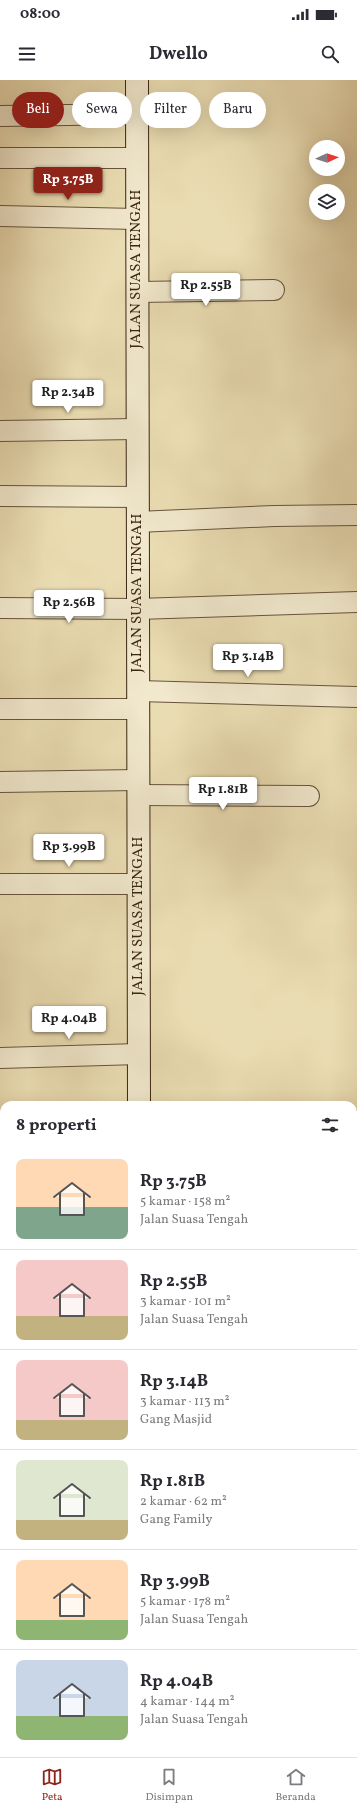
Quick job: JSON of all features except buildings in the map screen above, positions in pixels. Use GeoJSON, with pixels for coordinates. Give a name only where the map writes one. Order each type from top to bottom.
{"type":"FeatureCollection","features":[{"type":"Feature","properties":{"kind":"street","name":"JALAN SUASA TENGAH"},"geometry":{"type":"LineString","coordinates":[[137,80],[136,218],[139,1101]]}},
{"type":"Feature","properties":{"kind":"street"},"geometry":{"type":"LineString","coordinates":[[0,116],[136,114]]}},
{"type":"Feature","properties":{"kind":"street"},"geometry":{"type":"LineString","coordinates":[[0,158],[136,158]]}},
{"type":"Feature","properties":{"kind":"street"},"geometry":{"type":"LineString","coordinates":[[0,217],[136,218]]}},
{"type":"Feature","properties":{"kind":"street"},"geometry":{"type":"LineString","coordinates":[[137,292],[274,290]]}},
{"type":"Feature","properties":{"kind":"street"},"geometry":{"type":"LineString","coordinates":[[0,431],[137,429]]}},
{"type":"Feature","properties":{"kind":"street"},"geometry":{"type":"LineString","coordinates":[[0,496],[137,497]]}},
{"type":"Feature","properties":{"kind":"street"},"geometry":{"type":"LineString","coordinates":[[137,522],[274,516],[357,515]]}},
{"type":"Feature","properties":{"kind":"street"},"geometry":{"type":"LineString","coordinates":[[0,608],[137,608],[357,602]]}},
{"type":"Feature","properties":{"kind":"street"},"geometry":{"type":"LineString","coordinates":[[0,709],[138,700],[357,697]]}},
{"type":"Feature","properties":{"kind":"street"},"geometry":{"type":"LineString","coordinates":[[0,782],[138,787],[309,796]]}},
{"type":"Feature","properties":{"kind":"street"},"geometry":{"type":"LineString","coordinates":[[0,884],[138,884]]}},
{"type":"Feature","properties":{"kind":"street"},"geometry":{"type":"LineString","coordinates":[[0,1058],[139,1054]]}}]}
